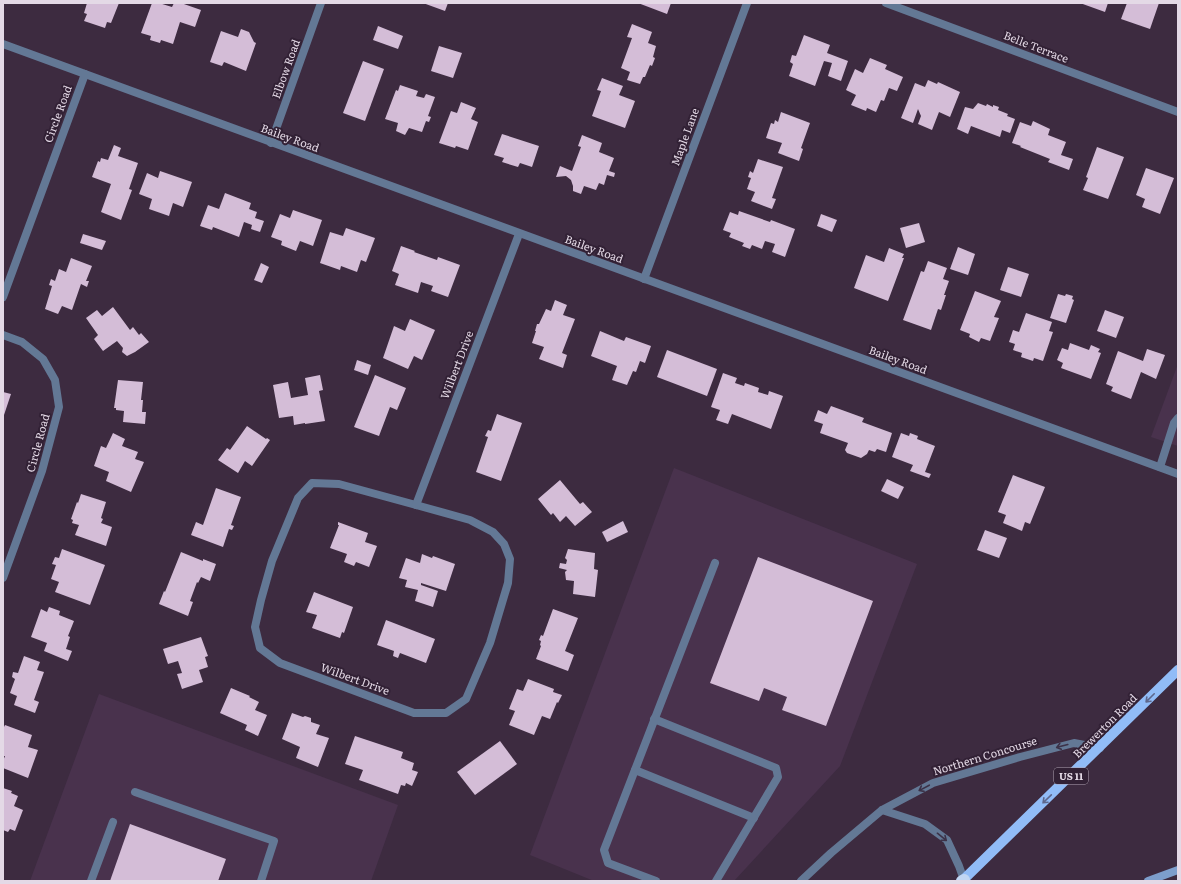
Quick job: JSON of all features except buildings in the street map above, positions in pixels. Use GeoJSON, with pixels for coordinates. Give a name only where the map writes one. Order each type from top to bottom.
{"type":"FeatureCollection","features":[{"type":"Feature","properties":{"kind":"main road","name":"Brewerton Road"},"geometry":{"type":"LineString","coordinates":[[963,881],[1178,670]]}},
{"type":"Feature","properties":{"kind":"main road"},"geometry":{"type":"LineString","coordinates":[[1148,881],[1178,870]]}},
{"type":"Feature","properties":{"kind":"street","name":"Elbow Road"},"geometry":{"type":"LineString","coordinates":[[271,143],[321,3]]}},
{"type":"Feature","properties":{"kind":"street","name":"Maple Lane"},"geometry":{"type":"LineString","coordinates":[[644,279],[747,3]]}},
{"type":"Feature","properties":{"kind":"street","name":"Belle Terrace"},"geometry":{"type":"LineString","coordinates":[[886,3],[1178,112]]}},
{"type":"Feature","properties":{"kind":"street","name":"Bailey Road"},"geometry":{"type":"LineString","coordinates":[[3,44],[1178,474]]}},
{"type":"Feature","properties":{"kind":"street","name":"Circle Road"},"geometry":{"type":"LineString","coordinates":[[3,297],[85,74]]}},
{"type":"Feature","properties":{"kind":"street","name":"Wilbert Drive"},"geometry":{"type":"LineString","coordinates":[[416,505],[519,234]]}},
{"type":"Feature","properties":{"kind":"street","name":"Circle Road"},"geometry":{"type":"LineString","coordinates":[[3,335],[22,342],[43,359],[55,380],[59,407],[42,471],[3,578]]}},
{"type":"Feature","properties":{"kind":"street"},"geometry":{"type":"LineString","coordinates":[[1160,468],[1174,422],[1178,418]]}},
{"type":"Feature","properties":{"kind":"street","name":"Wilbert Drive"},"geometry":{"type":"LineString","coordinates":[[312,483],[339,484],[416,505],[470,520],[494,532],[504,544],[510,559],[508,583],[490,643],[466,699],[446,713],[414,713],[280,663],[260,648],[256,627],[261,600],[272,562],[298,498],[312,483]]}},
{"type":"Feature","properties":{"kind":"street"},"geometry":{"type":"LineString","coordinates":[[656,881],[608,863],[604,850],[715,563]]}},
{"type":"Feature","properties":{"kind":"street"},"geometry":{"type":"LineString","coordinates":[[654,719],[776,768],[778,777],[716,881]]}},
{"type":"Feature","properties":{"kind":"street","name":"Northern Concourse"},"geometry":{"type":"LineString","coordinates":[[801,881],[830,853],[882,810],[933,783],[1020,757],[1074,743],[1100,748]]}},
{"type":"Feature","properties":{"kind":"street"},"geometry":{"type":"LineString","coordinates":[[635,770],[754,818]]}},
{"type":"Feature","properties":{"kind":"street"},"geometry":{"type":"LineString","coordinates":[[136,792],[274,841],[261,881]]}},
{"type":"Feature","properties":{"kind":"street"},"geometry":{"type":"LineString","coordinates":[[882,810],[925,824],[947,840],[959,866],[963,881]]}},
{"type":"Feature","properties":{"kind":"street"},"geometry":{"type":"LineString","coordinates":[[91,881],[113,822]]}},
{"type":"Feature","properties":{"kind":"shaded area"},"geometry":{"type":"Polygon","coordinates":[[[1178,364],[1178,446],[1151,437],[1178,364]]]}},
{"type":"Feature","properties":{"kind":"shaded area"},"geometry":{"type":"Polygon","coordinates":[[[674,468],[917,564],[840,766],[734,881],[594,881],[530,855],[674,468]]]}},
{"type":"Feature","properties":{"kind":"shaded area"},"geometry":{"type":"Polygon","coordinates":[[[99,694],[398,805],[371,881],[30,881],[99,694]]]}}]}
